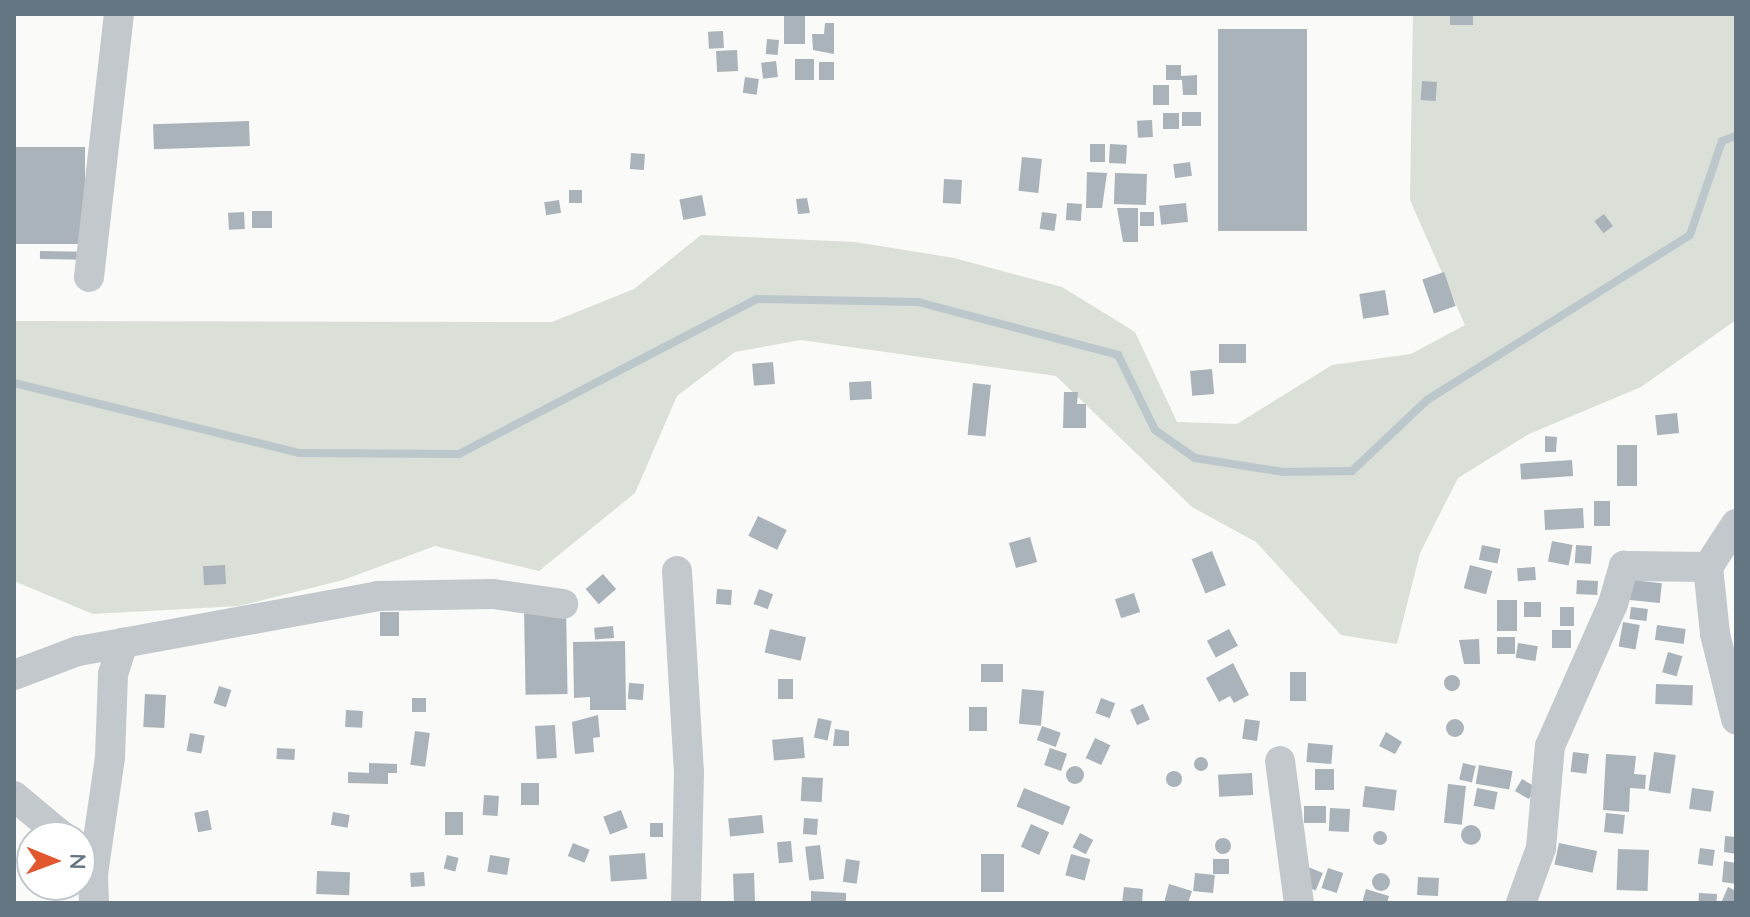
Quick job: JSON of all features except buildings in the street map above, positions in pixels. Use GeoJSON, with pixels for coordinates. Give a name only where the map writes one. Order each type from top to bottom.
{"type":"FeatureCollection","features":[{"type":"Feature","properties":{"kind":"street"},"geometry":{"type":"LineString","coordinates":[[89,277],[119,14]]}},
{"type":"Feature","properties":{"kind":"street"},"geometry":{"type":"LineString","coordinates":[[1736,524],[1708,567],[1715,634],[1736,719]]}},
{"type":"Feature","properties":{"kind":"street"},"geometry":{"type":"LineString","coordinates":[[1521,903],[1541,848],[1550,746],[1613,604],[1624,566],[1708,567]]}},
{"type":"Feature","properties":{"kind":"street"},"geometry":{"type":"LineString","coordinates":[[677,571],[689,772],[686,903]]}},
{"type":"Feature","properties":{"kind":"street"},"geometry":{"type":"LineString","coordinates":[[14,675],[78,651],[378,596],[493,594],[563,604]]}},
{"type":"Feature","properties":{"kind":"street"},"geometry":{"type":"LineString","coordinates":[[96,841],[109,770],[113,674],[123,643]]}},
{"type":"Feature","properties":{"kind":"street"},"geometry":{"type":"LineString","coordinates":[[1280,761],[1299,903]]}},
{"type":"Feature","properties":{"kind":"street"},"geometry":{"type":"LineString","coordinates":[[14,796],[44,821]]}},
{"type":"Feature","properties":{"kind":"shaded area"},"geometry":{"type":"Polygon","coordinates":[[[1413,14],[1736,14],[1736,320],[1641,387],[1529,434],[1458,478],[1420,553],[1397,644],[1341,635],[1256,542],[1192,507],[1056,376],[801,340],[735,352],[677,396],[635,493],[539,571],[435,546],[343,580],[239,606],[93,614],[14,581],[14,321],[552,322],[634,289],[701,235],[855,242],[954,258],[1062,287],[1135,332],[1177,422],[1237,424],[1332,365],[1411,354],[1465,325],[1410,200],[1413,14]]]}},
{"type":"Feature","properties":{"kind":"waterway"},"geometry":{"type":"LineString","coordinates":[[14,383],[299,453],[459,454],[757,299],[918,302],[1118,355],[1155,430],[1195,458],[1283,472],[1352,471],[1427,400],[1690,235],[1722,141],[1736,136]]}}]}
